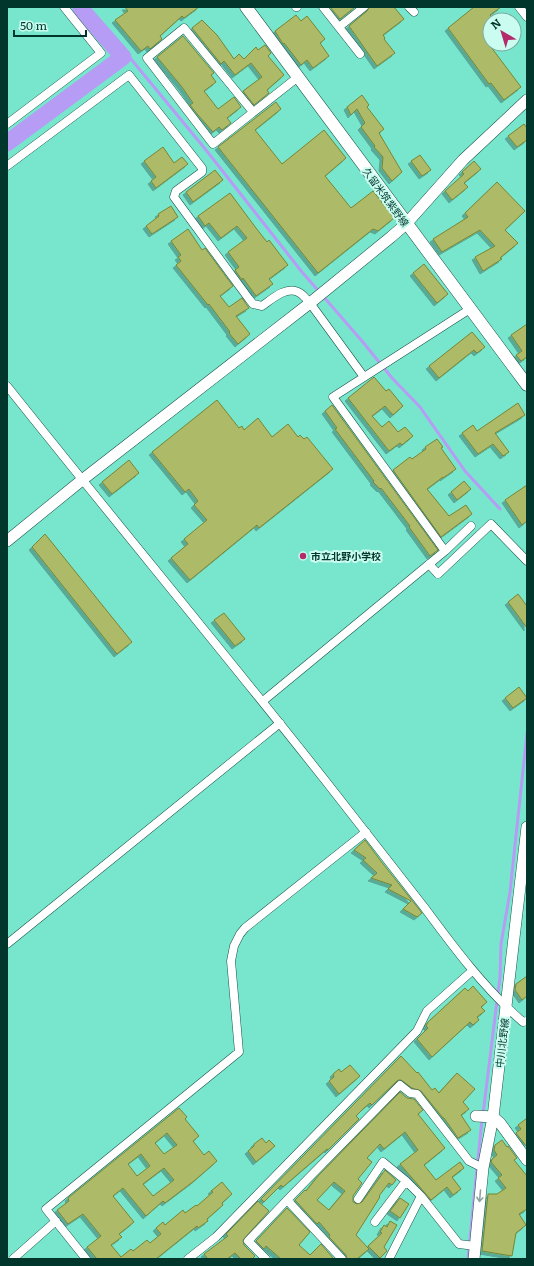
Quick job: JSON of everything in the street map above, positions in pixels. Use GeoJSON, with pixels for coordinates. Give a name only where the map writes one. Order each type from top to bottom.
{"type":"FeatureCollection","features":[{"type":"Feature","properties":{"kind":"main road","name":"久留米筑紫野線"},"geometry":{"type":"LineString","coordinates":[[246,7],[527,385]]}},
{"type":"Feature","properties":{"kind":"street"},"geometry":{"type":"LineString","coordinates":[[7,124],[101,53],[64,7]]}},
{"type":"Feature","properties":{"kind":"street"},"geometry":{"type":"LineString","coordinates":[[323,7],[360,54]]}},
{"type":"Feature","properties":{"kind":"street"},"geometry":{"type":"LineString","coordinates":[[339,27],[364,7]]}},
{"type":"Feature","properties":{"kind":"street"},"geometry":{"type":"LineString","coordinates":[[520,7],[527,17]]}},
{"type":"Feature","properties":{"kind":"street"},"geometry":{"type":"LineString","coordinates":[[253,112],[184,28],[146,58],[213,144],[298,77]]}},
{"type":"Feature","properties":{"kind":"street"},"geometry":{"type":"LineString","coordinates":[[7,166],[128,76],[202,168],[202,172],[176,191],[174,197],[248,299],[253,304],[262,306],[287,290],[300,292],[310,303],[364,377]]}},
{"type":"Feature","properties":{"kind":"street"},"geometry":{"type":"LineString","coordinates":[[7,541],[82,480],[310,303],[391,237],[406,224],[463,160],[527,100]]}},
{"type":"Feature","properties":{"kind":"street"},"geometry":{"type":"LineString","coordinates":[[445,550],[333,397],[470,309]]}},
{"type":"Feature","properties":{"kind":"street"},"geometry":{"type":"LineString","coordinates":[[7,386],[262,700],[366,832],[472,971],[503,1004],[524,1022],[527,1021]]}},
{"type":"Feature","properties":{"kind":"street"},"geometry":{"type":"LineString","coordinates":[[429,564],[438,574],[492,524],[527,561]]}},
{"type":"Feature","properties":{"kind":"street"},"geometry":{"type":"LineString","coordinates":[[262,700],[429,564],[471,526]]}},
{"type":"Feature","properties":{"kind":"street"},"geometry":{"type":"LineString","coordinates":[[7,944],[280,723]]}},
{"type":"Feature","properties":{"kind":"street","name":"中川北野線"},"geometry":{"type":"LineString","coordinates":[[474,1259],[483,1168],[503,1004],[525,864],[527,827]]}},
{"type":"Feature","properties":{"kind":"street"},"geometry":{"type":"LineString","coordinates":[[86,1259],[46,1209],[239,1052],[231,961],[234,946],[240,934],[245,928],[366,832]]}},
{"type":"Feature","properties":{"kind":"street"},"geometry":{"type":"LineString","coordinates":[[188,1259],[216,1237],[417,1031],[427,1011],[472,971]]}},
{"type":"Feature","properties":{"kind":"street"},"geometry":{"type":"LineString","coordinates":[[266,1259],[248,1242],[400,1085],[410,1093],[417,1094],[469,1161],[483,1168]]}},
{"type":"Feature","properties":{"kind":"street"},"geometry":{"type":"LineString","coordinates":[[476,1116],[490,1116],[500,1122],[527,1160]]}},
{"type":"Feature","properties":{"kind":"street"},"geometry":{"type":"LineString","coordinates":[[358,1199],[383,1162],[421,1196],[459,1244],[475,1246]]}},
{"type":"Feature","properties":{"kind":"street"},"geometry":{"type":"LineString","coordinates":[[375,1222],[406,1181]]}},
{"type":"Feature","properties":{"kind":"street"},"geometry":{"type":"LineString","coordinates":[[389,1259],[421,1196]]}},
{"type":"Feature","properties":{"kind":"street"},"geometry":{"type":"LineString","coordinates":[[287,1200],[342,1259]]}},
{"type":"Feature","properties":{"kind":"street"},"geometry":{"type":"LineString","coordinates":[[13,1259],[56,1221]]}},
{"type":"Feature","properties":{"kind":"building"},"geometry":{"type":"Polygon","coordinates":[[[125,7],[199,7],[184,18],[182,16],[160,36],[162,39],[150,49],[148,46],[141,51],[115,20],[128,11],[125,7]]]}},
{"type":"Feature","properties":{"kind":"building"},"geometry":{"type":"Polygon","coordinates":[[[330,7],[355,7],[340,19],[330,7]]]}},
{"type":"Feature","properties":{"kind":"building"},"geometry":{"type":"Polygon","coordinates":[[[369,7],[394,7],[404,19],[383,35],[385,38],[384,39],[395,53],[377,66],[349,26],[367,11],[369,7]]]}},
{"type":"Feature","properties":{"kind":"building"},"geometry":{"type":"Polygon","coordinates":[[[474,7],[501,7],[494,12],[482,12],[482,52],[495,52],[521,87],[504,100],[491,83],[489,84],[448,28],[474,7]]]}},
{"type":"Feature","properties":{"kind":"building"},"geometry":{"type":"Polygon","coordinates":[[[296,15],[301,21],[307,16],[325,39],[320,43],[329,56],[313,68],[307,60],[301,65],[284,43],[283,44],[275,31],[296,15]]]}},
{"type":"Feature","properties":{"kind":"building"},"geometry":{"type":"Polygon","coordinates":[[[202,20],[217,35],[234,59],[239,54],[244,59],[256,47],[258,50],[265,45],[271,53],[268,56],[284,75],[267,90],[269,93],[254,105],[243,91],[262,77],[251,63],[235,75],[224,61],[221,64],[192,28],[202,20]]]}},
{"type":"Feature","properties":{"kind":"building"},"geometry":{"type":"Polygon","coordinates":[[[183,36],[214,73],[211,75],[216,82],[204,91],[218,109],[234,97],[241,107],[227,118],[231,123],[222,130],[219,127],[213,132],[190,105],[193,103],[157,57],[183,36]]]}},
{"type":"Feature","properties":{"kind":"building"},"geometry":{"type":"Polygon","coordinates":[[[362,95],[369,105],[367,107],[384,129],[379,133],[402,172],[392,181],[382,168],[383,157],[374,147],[375,146],[361,127],[365,123],[357,109],[351,115],[347,107],[362,95]]]}},
{"type":"Feature","properties":{"kind":"building"},"geometry":{"type":"Polygon","coordinates":[[[276,102],[281,109],[255,130],[282,164],[324,130],[346,158],[325,176],[351,208],[373,191],[394,218],[378,231],[373,229],[318,273],[218,147],[276,102]]]}},
{"type":"Feature","properties":{"kind":"building"},"geometry":{"type":"Polygon","coordinates":[[[524,124],[527,128],[527,140],[517,147],[508,136],[524,124]]]}},
{"type":"Feature","properties":{"kind":"building"},"geometry":{"type":"Polygon","coordinates":[[[163,147],[174,163],[182,157],[188,164],[156,188],[151,181],[156,177],[144,161],[163,147]]]}},
{"type":"Feature","properties":{"kind":"building"},"geometry":{"type":"Polygon","coordinates":[[[420,155],[431,170],[422,176],[411,161],[420,155]]]}},
{"type":"Feature","properties":{"kind":"building"},"geometry":{"type":"Polygon","coordinates":[[[474,161],[481,169],[464,183],[468,187],[452,200],[445,191],[464,174],[462,172],[474,161]]]}},
{"type":"Feature","properties":{"kind":"building"},"geometry":{"type":"Polygon","coordinates":[[[215,170],[223,180],[193,202],[186,192],[215,170]]]}},
{"type":"Feature","properties":{"kind":"building"},"geometry":{"type":"Polygon","coordinates":[[[497,182],[525,211],[505,230],[518,243],[500,258],[502,259],[483,271],[475,257],[495,246],[480,230],[442,252],[433,239],[468,217],[465,213],[497,182]]]}},
{"type":"Feature","properties":{"kind":"building"},"geometry":{"type":"Polygon","coordinates":[[[230,193],[267,242],[269,240],[288,265],[269,279],[273,284],[256,296],[235,270],[239,267],[228,252],[247,238],[237,226],[221,238],[209,223],[205,226],[198,216],[230,193]]]}},
{"type":"Feature","properties":{"kind":"building"},"geometry":{"type":"Polygon","coordinates":[[[171,206],[178,217],[152,234],[146,226],[159,216],[158,214],[171,206]]]}},
{"type":"Feature","properties":{"kind":"building"},"geometry":{"type":"Polygon","coordinates":[[[188,229],[202,250],[205,248],[233,286],[220,296],[229,307],[242,298],[249,308],[236,316],[250,334],[238,344],[209,304],[208,305],[176,265],[181,261],[178,257],[181,255],[171,241],[188,229]]]}},
{"type":"Feature","properties":{"kind":"building"},"geometry":{"type":"Polygon","coordinates":[[[424,264],[448,294],[437,303],[413,273],[424,264]]]}},
{"type":"Feature","properties":{"kind":"building"},"geometry":{"type":"Polygon","coordinates":[[[527,324],[527,357],[521,361],[516,355],[522,351],[511,335],[527,324]]]}},
{"type":"Feature","properties":{"kind":"building"},"geometry":{"type":"Polygon","coordinates":[[[472,332],[485,347],[477,353],[474,350],[439,378],[429,366],[472,332]]]}},
{"type":"Feature","properties":{"kind":"building"},"geometry":{"type":"Polygon","coordinates":[[[374,377],[386,391],[389,389],[403,406],[393,415],[385,406],[372,416],[382,427],[389,421],[398,432],[405,427],[413,436],[402,445],[400,443],[389,451],[348,398],[374,377]]]}},
{"type":"Feature","properties":{"kind":"building"},"geometry":{"type":"Polygon","coordinates":[[[217,400],[239,428],[242,426],[244,430],[258,418],[272,437],[288,424],[298,437],[300,435],[304,439],[307,437],[333,469],[259,528],[257,525],[190,580],[171,558],[188,544],[184,539],[207,520],[194,505],[198,501],[189,489],[185,492],[152,452],[217,400]]]}},
{"type":"Feature","properties":{"kind":"building"},"geometry":{"type":"Polygon","coordinates":[[[518,403],[525,415],[495,433],[509,452],[503,456],[493,444],[478,454],[462,433],[473,425],[477,431],[518,403]]]}},
{"type":"Feature","properties":{"kind":"building"},"geometry":{"type":"Polygon","coordinates":[[[332,405],[438,550],[430,556],[409,527],[410,526],[381,488],[380,489],[373,482],[374,481],[335,429],[337,428],[325,411],[332,405]]]}},
{"type":"Feature","properties":{"kind":"building"},"geometry":{"type":"Polygon","coordinates":[[[437,439],[443,447],[441,448],[456,469],[427,489],[449,516],[466,505],[472,514],[441,537],[393,470],[410,457],[412,459],[426,449],[425,447],[437,439]]]}},
{"type":"Feature","properties":{"kind":"building"},"geometry":{"type":"Polygon","coordinates":[[[129,460],[139,473],[112,494],[102,482],[129,460]]]}},
{"type":"Feature","properties":{"kind":"building"},"geometry":{"type":"Polygon","coordinates":[[[464,481],[471,489],[457,500],[451,492],[464,481]]]}},
{"type":"Feature","properties":{"kind":"building"},"geometry":{"type":"Polygon","coordinates":[[[527,485],[527,521],[522,525],[505,500],[527,485]]]}},
{"type":"Feature","properties":{"kind":"building"},"geometry":{"type":"Polygon","coordinates":[[[45,534],[132,642],[117,654],[32,547],[45,534]]]}},
{"type":"Feature","properties":{"kind":"building"},"geometry":{"type":"Polygon","coordinates":[[[518,594],[527,606],[527,628],[508,602],[518,594]]]}},
{"type":"Feature","properties":{"kind":"building"},"geometry":{"type":"Polygon","coordinates":[[[224,613],[245,639],[235,646],[214,620],[224,613]]]}},
{"type":"Feature","properties":{"kind":"building"},"geometry":{"type":"Polygon","coordinates":[[[519,687],[527,698],[513,708],[505,698],[519,687]]]}},
{"type":"Feature","properties":{"kind":"building"},"geometry":{"type":"Polygon","coordinates":[[[365,840],[422,913],[417,917],[403,909],[411,901],[388,889],[392,885],[371,878],[377,873],[363,860],[366,858],[354,850],[365,840]]]}},
{"type":"Feature","properties":{"kind":"building"},"geometry":{"type":"Polygon","coordinates":[[[527,976],[527,996],[522,1000],[515,990],[516,984],[527,976]]]}},
{"type":"Feature","properties":{"kind":"building"},"geometry":{"type":"Polygon","coordinates":[[[473,986],[487,1002],[481,1007],[485,1011],[477,1017],[479,1020],[473,1025],[470,1022],[432,1057],[417,1039],[428,1028],[426,1026],[428,1022],[465,988],[468,991],[473,986]]]}},
{"type":"Feature","properties":{"kind":"building"},"geometry":{"type":"Polygon","coordinates":[[[401,1056],[417,1073],[418,1072],[432,1090],[435,1088],[439,1093],[457,1073],[475,1089],[463,1102],[469,1109],[461,1115],[471,1130],[458,1138],[444,1118],[421,1091],[412,1088],[401,1080],[398,1080],[372,1105],[370,1103],[356,1116],[359,1119],[328,1150],[327,1149],[283,1187],[281,1185],[264,1202],[261,1199],[401,1056]]]}},
{"type":"Feature","properties":{"kind":"building"},"geometry":{"type":"Polygon","coordinates":[[[350,1065],[360,1076],[339,1094],[329,1081],[334,1077],[333,1074],[339,1069],[341,1072],[350,1065]]]}},
{"type":"Feature","properties":{"kind":"building"},"geometry":{"type":"Polygon","coordinates":[[[400,1092],[407,1098],[414,1099],[423,1110],[418,1114],[445,1148],[424,1165],[436,1180],[460,1162],[464,1168],[452,1177],[461,1189],[453,1195],[447,1187],[431,1200],[400,1164],[418,1150],[405,1132],[384,1149],[380,1144],[367,1158],[372,1162],[358,1179],[362,1183],[353,1196],[353,1202],[357,1204],[362,1202],[385,1170],[396,1180],[392,1185],[389,1183],[379,1196],[380,1197],[356,1235],[369,1249],[357,1259],[347,1259],[346,1255],[329,1237],[330,1235],[319,1222],[317,1224],[295,1200],[305,1190],[306,1191],[318,1176],[400,1092]],[[334,1182],[317,1200],[329,1210],[345,1191],[334,1182]]]}},
{"type":"Feature","properties":{"kind":"building"},"geometry":{"type":"Polygon","coordinates":[[[179,1108],[187,1117],[185,1119],[199,1136],[193,1141],[204,1155],[209,1151],[217,1161],[194,1181],[165,1203],[163,1201],[146,1216],[123,1188],[113,1196],[134,1222],[119,1234],[122,1237],[111,1245],[121,1257],[131,1249],[133,1251],[147,1240],[150,1243],[161,1234],[156,1228],[163,1222],[165,1225],[183,1210],[185,1213],[196,1205],[197,1206],[222,1182],[232,1194],[222,1203],[223,1205],[207,1219],[208,1221],[198,1228],[197,1226],[156,1259],[97,1259],[87,1247],[101,1236],[83,1214],[68,1224],[57,1210],[69,1201],[68,1198],[179,1108]],[[167,1133],[155,1143],[164,1154],[177,1145],[167,1133]],[[141,1154],[128,1164],[137,1176],[150,1166],[141,1154]],[[164,1168],[143,1184],[153,1196],[174,1180],[164,1168]]]}},
{"type":"Feature","properties":{"kind":"building"},"geometry":{"type":"Polygon","coordinates":[[[527,1118],[527,1147],[516,1133],[521,1129],[518,1125],[527,1118]]]}},
{"type":"Feature","properties":{"kind":"building"},"geometry":{"type":"Polygon","coordinates":[[[262,1138],[266,1143],[269,1140],[275,1146],[256,1162],[248,1151],[262,1138]]]}},
{"type":"Feature","properties":{"kind":"building"},"geometry":{"type":"Polygon","coordinates":[[[502,1140],[517,1158],[514,1160],[527,1176],[527,1209],[519,1214],[526,1225],[516,1233],[512,1256],[482,1251],[488,1194],[497,1194],[506,1188],[498,1178],[502,1175],[491,1162],[497,1155],[494,1150],[495,1145],[502,1140]]]}},
{"type":"Feature","properties":{"kind":"building"},"geometry":{"type":"Polygon","coordinates":[[[400,1198],[409,1204],[400,1218],[390,1211],[400,1198]]]}},
{"type":"Feature","properties":{"kind":"building"},"geometry":{"type":"Polygon","coordinates":[[[258,1201],[269,1211],[243,1240],[244,1245],[255,1256],[252,1259],[241,1259],[235,1253],[227,1259],[208,1259],[204,1254],[228,1236],[226,1234],[258,1201]]]}},
{"type":"Feature","properties":{"kind":"building"},"geometry":{"type":"Polygon","coordinates":[[[287,1208],[310,1232],[299,1245],[310,1255],[321,1244],[334,1259],[281,1259],[266,1246],[264,1249],[256,1241],[287,1208]]]}},
{"type":"Feature","properties":{"kind":"building"},"geometry":{"type":"Polygon","coordinates":[[[390,1221],[397,1225],[384,1247],[387,1251],[380,1258],[368,1246],[382,1233],[380,1232],[384,1225],[387,1227],[390,1221]]]}},
{"type":"Feature","properties":{"kind":"waterway"},"geometry":{"type":"LineString","coordinates":[[7,143],[123,57],[81,9],[81,7]]}},
{"type":"Feature","properties":{"kind":"waterway"},"geometry":{"type":"LineString","coordinates":[[123,57],[131,59],[206,150],[302,272],[392,378],[420,407],[465,471],[500,509]]}},
{"type":"Feature","properties":{"kind":"waterway"},"geometry":{"type":"LineString","coordinates":[[483,1114],[500,977],[501,944],[510,892],[527,733]]}},
{"type":"Feature","properties":{"kind":"waterway"},"geometry":{"type":"LineString","coordinates":[[468,1259],[482,1119]]}},
{"type":"Feature","properties":{"kind":"place","name":"市立北野小学校"},"geometry":{"type":"Point","coordinates":[303,556]}}]}
